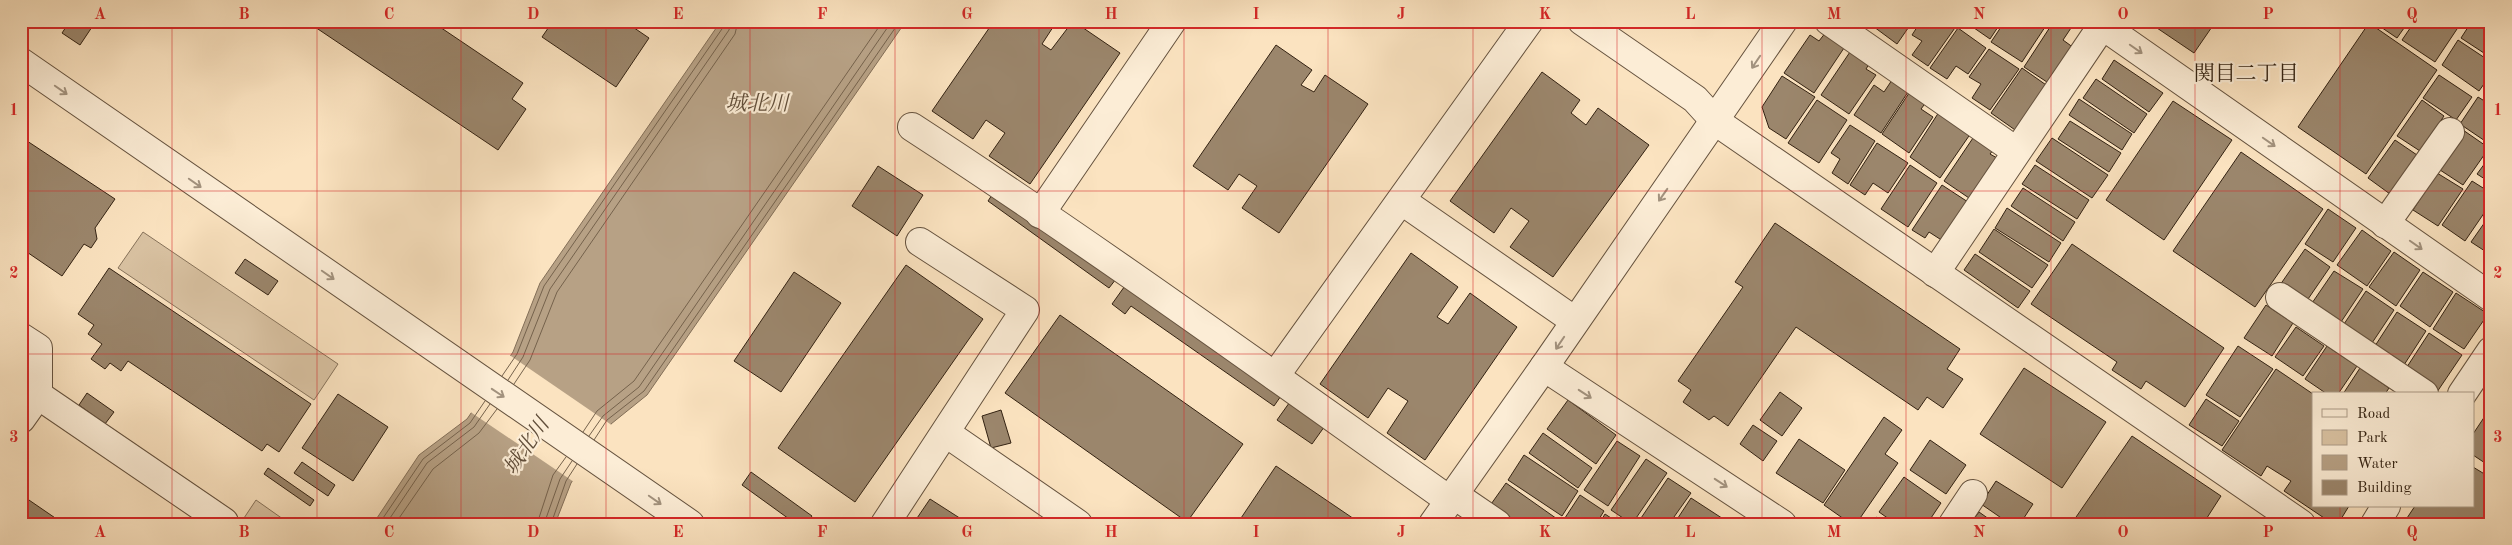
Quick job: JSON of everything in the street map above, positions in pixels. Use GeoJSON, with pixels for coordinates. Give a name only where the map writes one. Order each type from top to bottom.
{"type":"FeatureCollection","features":[{"type":"Feature","properties":{"kind":"street"},"geometry":{"type":"LineString","coordinates":[[1040,214],[1172,21]]}},
{"type":"Feature","properties":{"kind":"street"},"geometry":{"type":"LineString","coordinates":[[1275,376],[1529,21]]}},
{"type":"Feature","properties":{"kind":"street"},"geometry":{"type":"LineString","coordinates":[[1582,21],[1695,99],[1715,121],[2301,524]]}},
{"type":"Feature","properties":{"kind":"street"},"geometry":{"type":"LineString","coordinates":[[1433,524],[1783,21]]}},
{"type":"Feature","properties":{"kind":"street"},"geometry":{"type":"LineString","coordinates":[[1829,21],[2016,151]]}},
{"type":"Feature","properties":{"kind":"street"},"geometry":{"type":"LineString","coordinates":[[1935,273],[2099,24],[2491,297]]}},
{"type":"Feature","properties":{"kind":"street"},"geometry":{"type":"LineString","coordinates":[[21,62],[458,366],[690,524]]}},
{"type":"Feature","properties":{"kind":"street"},"geometry":{"type":"LineString","coordinates":[[912,127],[1451,497],[1496,524]]}},
{"type":"Feature","properties":{"kind":"street"},"geometry":{"type":"LineString","coordinates":[[2385,224],[2450,132]]}},
{"type":"Feature","properties":{"kind":"street"},"geometry":{"type":"LineString","coordinates":[[1402,201],[1575,321]]}},
{"type":"Feature","properties":{"kind":"street"},"geometry":{"type":"LineString","coordinates":[[885,524],[1025,310],[920,242]]}},
{"type":"Feature","properties":{"kind":"street"},"geometry":{"type":"LineString","coordinates":[[2280,297],[2421,392]]}},
{"type":"Feature","properties":{"kind":"street"},"geometry":{"type":"LineString","coordinates":[[21,336],[38,348],[38,395],[21,419]]}},
{"type":"Feature","properties":{"kind":"street"},"geometry":{"type":"LineString","coordinates":[[2463,392],[2491,351]]}},
{"type":"Feature","properties":{"kind":"street"},"geometry":{"type":"LineString","coordinates":[[1544,367],[1776,522]]}},
{"type":"Feature","properties":{"kind":"street"},"geometry":{"type":"LineString","coordinates":[[38,395],[224,522]]}},
{"type":"Feature","properties":{"kind":"street"},"geometry":{"type":"LineString","coordinates":[[946,433],[1078,524]]}},
{"type":"Feature","properties":{"kind":"street"},"geometry":{"type":"LineString","coordinates":[[1952,524],[1973,494]]}},
{"type":"Feature","properties":{"kind":"street"},"geometry":{"type":"LineString","coordinates":[[2375,524],[2385,508]]}},
{"type":"Feature","properties":{"kind":"green space"},"geometry":{"type":"Polygon","coordinates":[[[143,232],[338,364],[314,400],[118,268],[143,232]]]}},
{"type":"Feature","properties":{"kind":"green space"},"geometry":{"type":"Polygon","coordinates":[[[256,500],[290,524],[240,524],[256,500]]]}},
{"type":"Feature","properties":{"kind":"water","name":"城北川"},"geometry":{"type":"Polygon","coordinates":[[[721,21],[906,21],[647,395],[611,424],[571,483],[555,524],[373,524],[419,455],[467,419],[513,352],[540,283],[721,21]]]}},
{"type":"Feature","properties":{"kind":"pier"},"geometry":{"type":"Polygon","coordinates":[[[508,354],[613,426],[574,482],[469,411],[508,354]]]}},
{"type":"Feature","properties":{"kind":"building"},"geometry":{"type":"Polygon","coordinates":[[[70,21],[96,21],[80,45],[62,33],[70,21]]]}},
{"type":"Feature","properties":{"kind":"building"},"geometry":{"type":"Polygon","coordinates":[[[306,21],[431,21],[523,83],[512,99],[526,109],[498,150],[306,21]]]}},
{"type":"Feature","properties":{"kind":"building"},"geometry":{"type":"Polygon","coordinates":[[[553,21],[624,21],[649,38],[616,87],[542,37],[553,21]]]}},
{"type":"Feature","properties":{"kind":"building"},"geometry":{"type":"Polygon","coordinates":[[[994,21],[1057,21],[1042,44],[1051,50],[1073,21],[1120,53],[1030,184],[989,156],[1005,133],[986,120],[973,139],[932,111],[994,21]]]}},
{"type":"Feature","properties":{"kind":"building"},"geometry":{"type":"Polygon","coordinates":[[[1872,21],[1913,21],[1897,44],[1870,24],[1872,21]]]}},
{"type":"Feature","properties":{"kind":"building"},"geometry":{"type":"Polygon","coordinates":[[[1921,21],[1953,21],[1957,25],[1928,66],[1912,55],[1922,41],[1912,35],[1921,21]]]}},
{"type":"Feature","properties":{"kind":"building"},"geometry":{"type":"Polygon","coordinates":[[[1964,21],[2002,21],[1990,39],[1964,21]]]}},
{"type":"Feature","properties":{"kind":"building"},"geometry":{"type":"Polygon","coordinates":[[[2005,21],[2049,21],[2022,62],[1991,42],[2005,21]]]}},
{"type":"Feature","properties":{"kind":"building"},"geometry":{"type":"Polygon","coordinates":[[[2054,21],[2061,21],[2071,28],[2063,40],[2074,48],[2050,84],[2024,67],[2054,21]]]}},
{"type":"Feature","properties":{"kind":"building"},"geometry":{"type":"Polygon","coordinates":[[[2162,21],[2216,21],[2194,53],[2157,28],[2162,21]]]}},
{"type":"Feature","properties":{"kind":"building"},"geometry":{"type":"Polygon","coordinates":[[[2372,21],[2409,21],[2397,38],[2372,21]]]}},
{"type":"Feature","properties":{"kind":"building"},"geometry":{"type":"Polygon","coordinates":[[[2415,21],[2452,21],[2459,26],[2435,62],[2402,40],[2415,21]]]}},
{"type":"Feature","properties":{"kind":"building"},"geometry":{"type":"Polygon","coordinates":[[[2472,21],[2491,21],[2490,57],[2461,38],[2472,21]]]}},
{"type":"Feature","properties":{"kind":"building"},"geometry":{"type":"Polygon","coordinates":[[[2369,23],[2437,70],[2366,174],[2298,127],[2369,23]]]}},
{"type":"Feature","properties":{"kind":"building"},"geometry":{"type":"Polygon","coordinates":[[[1958,28],[1986,48],[1968,74],[1956,66],[1947,79],[1930,68],[1958,28]]]}},
{"type":"Feature","properties":{"kind":"building"},"geometry":{"type":"Polygon","coordinates":[[[1826,32],[1846,45],[1814,93],[1784,73],[1810,35],[1819,41],[1826,32]]]}},
{"type":"Feature","properties":{"kind":"building"},"geometry":{"type":"Polygon","coordinates":[[[2458,40],[2491,62],[2491,74],[2479,91],[2442,65],[2458,40]]]}},
{"type":"Feature","properties":{"kind":"building"},"geometry":{"type":"Polygon","coordinates":[[[1276,45],[1312,70],[1301,85],[1314,92],[1325,75],[1368,104],[1279,233],[1242,208],[1257,186],[1239,174],[1228,190],[1193,166],[1276,45]]]}},
{"type":"Feature","properties":{"kind":"building"},"geometry":{"type":"Polygon","coordinates":[[[1852,49],[1871,61],[1866,69],[1876,75],[1849,114],[1821,95],[1852,49]]]}},
{"type":"Feature","properties":{"kind":"building"},"geometry":{"type":"Polygon","coordinates":[[[1989,49],[2019,69],[1990,110],[1972,98],[1981,84],[1969,77],[1989,49]]]}},
{"type":"Feature","properties":{"kind":"building"},"geometry":{"type":"Polygon","coordinates":[[[2114,60],[2163,93],[2149,112],[2102,79],[2114,60]]]}},
{"type":"Feature","properties":{"kind":"building"},"geometry":{"type":"Polygon","coordinates":[[[2022,68],[2049,87],[2018,132],[1991,113],[2022,68]]]}},
{"type":"Feature","properties":{"kind":"building"},"geometry":{"type":"Polygon","coordinates":[[[1542,72],[1580,100],[1571,113],[1586,125],[1598,108],[1649,145],[1553,277],[1510,247],[1529,221],[1511,208],[1494,233],[1450,201],[1542,72]]]}},
{"type":"Feature","properties":{"kind":"building"},"geometry":{"type":"Polygon","coordinates":[[[2439,75],[2472,97],[2456,120],[2423,98],[2439,75]]]}},
{"type":"Feature","properties":{"kind":"building"},"geometry":{"type":"Polygon","coordinates":[[[1782,76],[1815,97],[1786,139],[1769,128],[1762,107],[1782,76]]]}},
{"type":"Feature","properties":{"kind":"building"},"geometry":{"type":"Polygon","coordinates":[[[1894,77],[1910,89],[1881,133],[1854,115],[1874,85],[1884,92],[1894,77]]]}},
{"type":"Feature","properties":{"kind":"building"},"geometry":{"type":"Polygon","coordinates":[[[2096,79],[2147,114],[2134,133],[2083,98],[2096,79]]]}},
{"type":"Feature","properties":{"kind":"building"},"geometry":{"type":"Polygon","coordinates":[[[1911,90],[1927,101],[1921,109],[1933,117],[1909,153],[1882,134],[1911,90]]]}},
{"type":"Feature","properties":{"kind":"building"},"geometry":{"type":"Polygon","coordinates":[[[2478,97],[2491,105],[2491,145],[2460,124],[2478,97]]]}},
{"type":"Feature","properties":{"kind":"building"},"geometry":{"type":"Polygon","coordinates":[[[2079,99],[2132,134],[2122,150],[2069,115],[2079,99]]]}},
{"type":"Feature","properties":{"kind":"building"},"geometry":{"type":"Polygon","coordinates":[[[1817,100],[1847,120],[1819,163],[1788,143],[1817,100]]]}},
{"type":"Feature","properties":{"kind":"building"},"geometry":{"type":"Polygon","coordinates":[[[2422,100],[2444,116],[2420,151],[2397,136],[2422,100]]]}},
{"type":"Feature","properties":{"kind":"building"},"geometry":{"type":"Polygon","coordinates":[[[2173,101],[2232,140],[2164,240],[2106,200],[2173,101]]]}},
{"type":"Feature","properties":{"kind":"building"},"geometry":{"type":"Polygon","coordinates":[[[1939,112],[1971,133],[1940,178],[1910,157],[1939,112]]]}},
{"type":"Feature","properties":{"kind":"building"},"geometry":{"type":"Polygon","coordinates":[[[2070,121],[2121,153],[2109,172],[2058,139],[2070,121]]]}},
{"type":"Feature","properties":{"kind":"building"},"geometry":{"type":"Polygon","coordinates":[[[1850,125],[1875,141],[1848,184],[1832,173],[1840,159],[1831,153],[1850,125]]]}},
{"type":"Feature","properties":{"kind":"building"},"geometry":{"type":"Polygon","coordinates":[[[2463,130],[2489,148],[2463,185],[2437,168],[2463,130]]]}},
{"type":"Feature","properties":{"kind":"building"},"geometry":{"type":"Polygon","coordinates":[[[1975,135],[1994,149],[1990,154],[1997,158],[1969,198],[1944,181],[1975,135]]]}},
{"type":"Feature","properties":{"kind":"building"},"geometry":{"type":"Polygon","coordinates":[[[21,137],[115,199],[95,228],[97,239],[91,248],[84,244],[62,276],[21,248],[21,137]]]}},
{"type":"Feature","properties":{"kind":"building"},"geometry":{"type":"Polygon","coordinates":[[[2052,138],[2108,175],[2092,198],[2036,161],[2052,138]]]}},
{"type":"Feature","properties":{"kind":"building"},"geometry":{"type":"Polygon","coordinates":[[[2395,140],[2417,155],[2390,194],[2368,178],[2395,140]]]}},
{"type":"Feature","properties":{"kind":"building"},"geometry":{"type":"Polygon","coordinates":[[[1877,143],[1908,163],[1888,193],[1873,183],[1865,195],[1850,185],[1877,143]]]}},
{"type":"Feature","properties":{"kind":"building"},"geometry":{"type":"Polygon","coordinates":[[[2241,152],[2323,209],[2255,307],[2173,251],[2241,152]]]}},
{"type":"Feature","properties":{"kind":"building"},"geometry":{"type":"Polygon","coordinates":[[[2491,155],[2491,183],[2477,174],[2491,155]]]}},
{"type":"Feature","properties":{"kind":"building"},"geometry":{"type":"Polygon","coordinates":[[[1910,165],[1937,183],[1908,227],[1881,209],[1910,165]]]}},
{"type":"Feature","properties":{"kind":"building"},"geometry":{"type":"Polygon","coordinates":[[[2035,165],[2089,200],[2077,219],[2022,184],[2035,165]]]}},
{"type":"Feature","properties":{"kind":"building"},"geometry":{"type":"Polygon","coordinates":[[[878,166],[923,195],[897,236],[852,206],[878,166]]]}},
{"type":"Feature","properties":{"kind":"building"},"geometry":{"type":"Polygon","coordinates":[[[2437,173],[2463,189],[2438,226],[2413,210],[2437,173]]]}},
{"type":"Feature","properties":{"kind":"building"},"geometry":{"type":"Polygon","coordinates":[[[2472,181],[2491,193],[2491,203],[2465,241],[2442,225],[2472,181]]]}},
{"type":"Feature","properties":{"kind":"building"},"geometry":{"type":"Polygon","coordinates":[[[1942,185],[1968,202],[1943,241],[1929,232],[1925,238],[1912,230],[1942,185]]]}},
{"type":"Feature","properties":{"kind":"building"},"geometry":{"type":"Polygon","coordinates":[[[2023,188],[2075,222],[2063,241],[2011,206],[2023,188]]]}},
{"type":"Feature","properties":{"kind":"building"},"geometry":{"type":"Polygon","coordinates":[[[994,192],[1116,279],[1109,288],[988,201],[994,192]]]}},
{"type":"Feature","properties":{"kind":"building"},"geometry":{"type":"Polygon","coordinates":[[[2007,208],[2061,243],[2049,262],[1995,228],[2007,208]]]}},
{"type":"Feature","properties":{"kind":"building"},"geometry":{"type":"Polygon","coordinates":[[[2328,209],[2356,228],[2333,262],[2305,244],[2328,209]]]}},
{"type":"Feature","properties":{"kind":"building"},"geometry":{"type":"Polygon","coordinates":[[[2491,211],[2491,223],[2485,220],[2491,211]]]}},
{"type":"Feature","properties":{"kind":"building"},"geometry":{"type":"Polygon","coordinates":[[[2485,222],[2491,226],[2491,255],[2471,242],[2485,222]]]}},
{"type":"Feature","properties":{"kind":"building"},"geometry":{"type":"Polygon","coordinates":[[[1775,223],[1960,349],[1947,369],[1963,379],[1943,408],[1927,397],[1918,410],[1796,327],[1728,426],[1714,416],[1709,420],[1683,402],[1691,390],[1678,381],[1743,287],[1735,282],[1775,223]]]}},
{"type":"Feature","properties":{"kind":"building"},"geometry":{"type":"Polygon","coordinates":[[[1994,229],[2048,265],[2032,288],[1979,252],[1994,229]]]}},
{"type":"Feature","properties":{"kind":"building"},"geometry":{"type":"Polygon","coordinates":[[[2362,230],[2391,251],[2367,286],[2337,265],[2362,230]]]}},
{"type":"Feature","properties":{"kind":"building"},"geometry":{"type":"Polygon","coordinates":[[[2072,244],[2224,348],[2185,407],[2146,381],[2141,389],[2112,370],[2117,362],[2031,304],[2072,244]]]}},
{"type":"Feature","properties":{"kind":"building"},"geometry":{"type":"Polygon","coordinates":[[[2305,249],[2330,267],[2306,302],[2280,285],[2305,249]]]}},
{"type":"Feature","properties":{"kind":"building"},"geometry":{"type":"Polygon","coordinates":[[[2394,252],[2420,270],[2396,306],[2369,287],[2394,252]]]}},
{"type":"Feature","properties":{"kind":"building"},"geometry":{"type":"Polygon","coordinates":[[[1411,253],[1458,287],[1437,317],[1448,324],[1470,293],[1517,327],[1425,460],[1387,433],[1408,401],[1388,388],[1368,418],[1320,384],[1411,253]]]}},
{"type":"Feature","properties":{"kind":"building"},"geometry":{"type":"Polygon","coordinates":[[[1975,254],[2030,291],[2018,308],[1964,270],[1975,254]]]}},
{"type":"Feature","properties":{"kind":"building"},"geometry":{"type":"Polygon","coordinates":[[[245,259],[278,281],[268,295],[235,273],[245,259]]]}},
{"type":"Feature","properties":{"kind":"building"},"geometry":{"type":"Polygon","coordinates":[[[906,265],[983,319],[855,502],[778,448],[906,265]]]}},
{"type":"Feature","properties":{"kind":"building"},"geometry":{"type":"Polygon","coordinates":[[[109,268],[311,404],[279,452],[267,444],[262,451],[128,361],[121,371],[110,363],[105,369],[91,359],[102,344],[88,334],[94,325],[78,314],[109,268]]]}},
{"type":"Feature","properties":{"kind":"building"},"geometry":{"type":"Polygon","coordinates":[[[2334,271],[2363,289],[2339,325],[2310,306],[2334,271]]]}},
{"type":"Feature","properties":{"kind":"building"},"geometry":{"type":"Polygon","coordinates":[[[794,272],[841,303],[781,392],[734,361],[794,272]]]}},
{"type":"Feature","properties":{"kind":"building"},"geometry":{"type":"Polygon","coordinates":[[[2423,272],[2453,292],[2430,327],[2400,306],[2423,272]]]}},
{"type":"Feature","properties":{"kind":"building"},"geometry":{"type":"Polygon","coordinates":[[[1127,283],[1283,393],[1274,406],[1131,306],[1125,314],[1112,304],[1127,283]]]}},
{"type":"Feature","properties":{"kind":"building"},"geometry":{"type":"Polygon","coordinates":[[[2366,291],[2394,310],[2370,346],[2342,327],[2366,291]]]}},
{"type":"Feature","properties":{"kind":"building"},"geometry":{"type":"Polygon","coordinates":[[[2456,293],[2488,314],[2464,349],[2433,329],[2456,293]]]}},
{"type":"Feature","properties":{"kind":"building"},"geometry":{"type":"Polygon","coordinates":[[[2266,305],[2293,323],[2272,356],[2244,338],[2266,305]]]}},
{"type":"Feature","properties":{"kind":"building"},"geometry":{"type":"Polygon","coordinates":[[[2397,312],[2426,331],[2402,368],[2373,349],[2397,312]]]}},
{"type":"Feature","properties":{"kind":"building"},"geometry":{"type":"Polygon","coordinates":[[[1060,315],[1243,444],[1187,522],[1005,393],[1060,315]]]}},
{"type":"Feature","properties":{"kind":"building"},"geometry":{"type":"Polygon","coordinates":[[[2296,327],[2324,346],[2303,376],[2275,357],[2296,327]]]}},
{"type":"Feature","properties":{"kind":"building"},"geometry":{"type":"Polygon","coordinates":[[[2429,333],[2462,355],[2437,392],[2405,370],[2429,333]]]}},
{"type":"Feature","properties":{"kind":"building"},"geometry":{"type":"Polygon","coordinates":[[[2238,346],[2273,369],[2240,417],[2206,395],[2238,346]]]}},
{"type":"Feature","properties":{"kind":"building"},"geometry":{"type":"Polygon","coordinates":[[[2327,346],[2357,366],[2339,392],[2324,392],[2305,379],[2327,346]]]}},
{"type":"Feature","properties":{"kind":"building"},"geometry":{"type":"Polygon","coordinates":[[[2024,368],[2106,422],[2062,488],[1980,434],[2024,368]]]}},
{"type":"Feature","properties":{"kind":"building"},"geometry":{"type":"Polygon","coordinates":[[[2360,368],[2389,388],[2386,392],[2344,392],[2360,368]]]}},
{"type":"Feature","properties":{"kind":"building"},"geometry":{"type":"Polygon","coordinates":[[[2276,369],[2312,393],[2312,508],[2348,508],[2338,524],[2333,524],[2284,491],[2291,481],[2267,466],[2261,476],[2222,450],[2276,369]]]}},
{"type":"Feature","properties":{"kind":"building"},"geometry":{"type":"Polygon","coordinates":[[[1780,392],[1802,408],[1782,436],[1760,420],[1780,392]]]}},
{"type":"Feature","properties":{"kind":"building"},"geometry":{"type":"Polygon","coordinates":[[[87,393],[114,412],[105,424],[79,405],[87,393]]]}},
{"type":"Feature","properties":{"kind":"building"},"geometry":{"type":"Polygon","coordinates":[[[338,394],[388,427],[353,481],[302,448],[338,394]]]}},
{"type":"Feature","properties":{"kind":"building"},"geometry":{"type":"Polygon","coordinates":[[[1292,399],[1327,423],[1312,444],[1277,420],[1292,399]]]}},
{"type":"Feature","properties":{"kind":"building"},"geometry":{"type":"Polygon","coordinates":[[[2206,399],[2239,421],[2222,446],[2189,425],[2206,399]]]}},
{"type":"Feature","properties":{"kind":"building"},"geometry":{"type":"Polygon","coordinates":[[[1568,400],[1616,435],[1596,464],[1547,429],[1568,400]]]}},
{"type":"Feature","properties":{"kind":"building"},"geometry":{"type":"Polygon","coordinates":[[[2491,407],[2491,467],[2474,456],[2474,432],[2491,407]]]}},
{"type":"Feature","properties":{"kind":"building"},"geometry":{"type":"Polygon","coordinates":[[[1001,410],[1011,443],[991,448],[982,416],[1001,410]]]}},
{"type":"Feature","properties":{"kind":"building"},"geometry":{"type":"Polygon","coordinates":[[[1884,417],[1902,430],[1885,454],[1898,463],[1856,524],[1851,524],[1824,505],[1884,417]]]}},
{"type":"Feature","properties":{"kind":"building"},"geometry":{"type":"Polygon","coordinates":[[[1753,425],[1777,441],[1763,461],[1740,444],[1753,425]]]}},
{"type":"Feature","properties":{"kind":"building"},"geometry":{"type":"Polygon","coordinates":[[[1543,433],[1592,468],[1578,488],[1529,453],[1543,433]]]}},
{"type":"Feature","properties":{"kind":"building"},"geometry":{"type":"Polygon","coordinates":[[[2132,436],[2221,496],[2203,524],[2080,524],[2074,520],[2132,436]]]}},
{"type":"Feature","properties":{"kind":"building"},"geometry":{"type":"Polygon","coordinates":[[[1799,439],[1845,470],[1823,503],[1776,473],[1799,439]]]}},
{"type":"Feature","properties":{"kind":"building"},"geometry":{"type":"Polygon","coordinates":[[[1930,440],[1966,465],[1946,494],[1910,470],[1930,440]]]}},
{"type":"Feature","properties":{"kind":"building"},"geometry":{"type":"Polygon","coordinates":[[[1617,441],[1640,456],[1608,506],[1584,490],[1617,441]]]}},
{"type":"Feature","properties":{"kind":"building"},"geometry":{"type":"Polygon","coordinates":[[[1524,455],[1578,491],[1562,516],[1508,480],[1524,455]]]}},
{"type":"Feature","properties":{"kind":"building"},"geometry":{"type":"Polygon","coordinates":[[[1646,459],[1667,473],[1632,524],[1611,510],[1646,459]]]}},
{"type":"Feature","properties":{"kind":"building"},"geometry":{"type":"Polygon","coordinates":[[[302,462],[335,485],[328,496],[294,473],[302,462]]]}},
{"type":"Feature","properties":{"kind":"building"},"geometry":{"type":"Polygon","coordinates":[[[1276,466],[1360,523],[1360,524],[1237,524],[1276,466]]]}},
{"type":"Feature","properties":{"kind":"building"},"geometry":{"type":"Polygon","coordinates":[[[268,468],[314,500],[310,506],[264,474],[268,468]]]}},
{"type":"Feature","properties":{"kind":"building"},"geometry":{"type":"Polygon","coordinates":[[[2474,468],[2491,478],[2491,524],[2403,524],[2414,508],[2474,508],[2474,468]]]}},
{"type":"Feature","properties":{"kind":"building"},"geometry":{"type":"Polygon","coordinates":[[[751,472],[812,516],[806,524],[796,524],[742,485],[751,472]]]}},
{"type":"Feature","properties":{"kind":"building"},"geometry":{"type":"Polygon","coordinates":[[[1904,477],[1941,503],[1927,524],[1896,524],[1879,512],[1904,477]]]}},
{"type":"Feature","properties":{"kind":"building"},"geometry":{"type":"Polygon","coordinates":[[[1668,478],[1691,493],[1669,524],[1637,524],[1668,478]]]}},
{"type":"Feature","properties":{"kind":"building"},"geometry":{"type":"Polygon","coordinates":[[[1996,481],[2033,504],[2020,524],[2010,524],[1981,504],[1996,481]]]}},
{"type":"Feature","properties":{"kind":"building"},"geometry":{"type":"Polygon","coordinates":[[[1506,483],[1560,521],[1558,524],[1514,524],[1489,507],[1506,483]]]}},
{"type":"Feature","properties":{"kind":"building"},"geometry":{"type":"Polygon","coordinates":[[[1580,495],[1604,511],[1596,524],[1561,524],[1580,495]]]}},
{"type":"Feature","properties":{"kind":"building"},"geometry":{"type":"Polygon","coordinates":[[[26,498],[64,524],[21,524],[21,504],[26,498]]]}},
{"type":"Feature","properties":{"kind":"building"},"geometry":{"type":"Polygon","coordinates":[[[1691,498],[1731,524],[1674,524],[1691,498]]]}},
{"type":"Feature","properties":{"kind":"building"},"geometry":{"type":"Polygon","coordinates":[[[930,499],[969,524],[913,524],[930,499]]]}},
{"type":"Feature","properties":{"kind":"building"},"geometry":{"type":"Polygon","coordinates":[[[1979,512],[1996,524],[1970,524],[1979,512]]]}},
{"type":"Feature","properties":{"kind":"building"},"geometry":{"type":"Polygon","coordinates":[[[1605,514],[1620,524],[1599,524],[1605,514]]]}},
{"type":"Feature","properties":{"kind":"building"},"geometry":{"type":"Polygon","coordinates":[[[1876,517],[1886,524],[1871,524],[1876,517]]]}},
{"type":"Feature","properties":{"kind":"district","name":"関目二丁目"},"geometry":{"type":"Point","coordinates":[2246,73]}}]}
